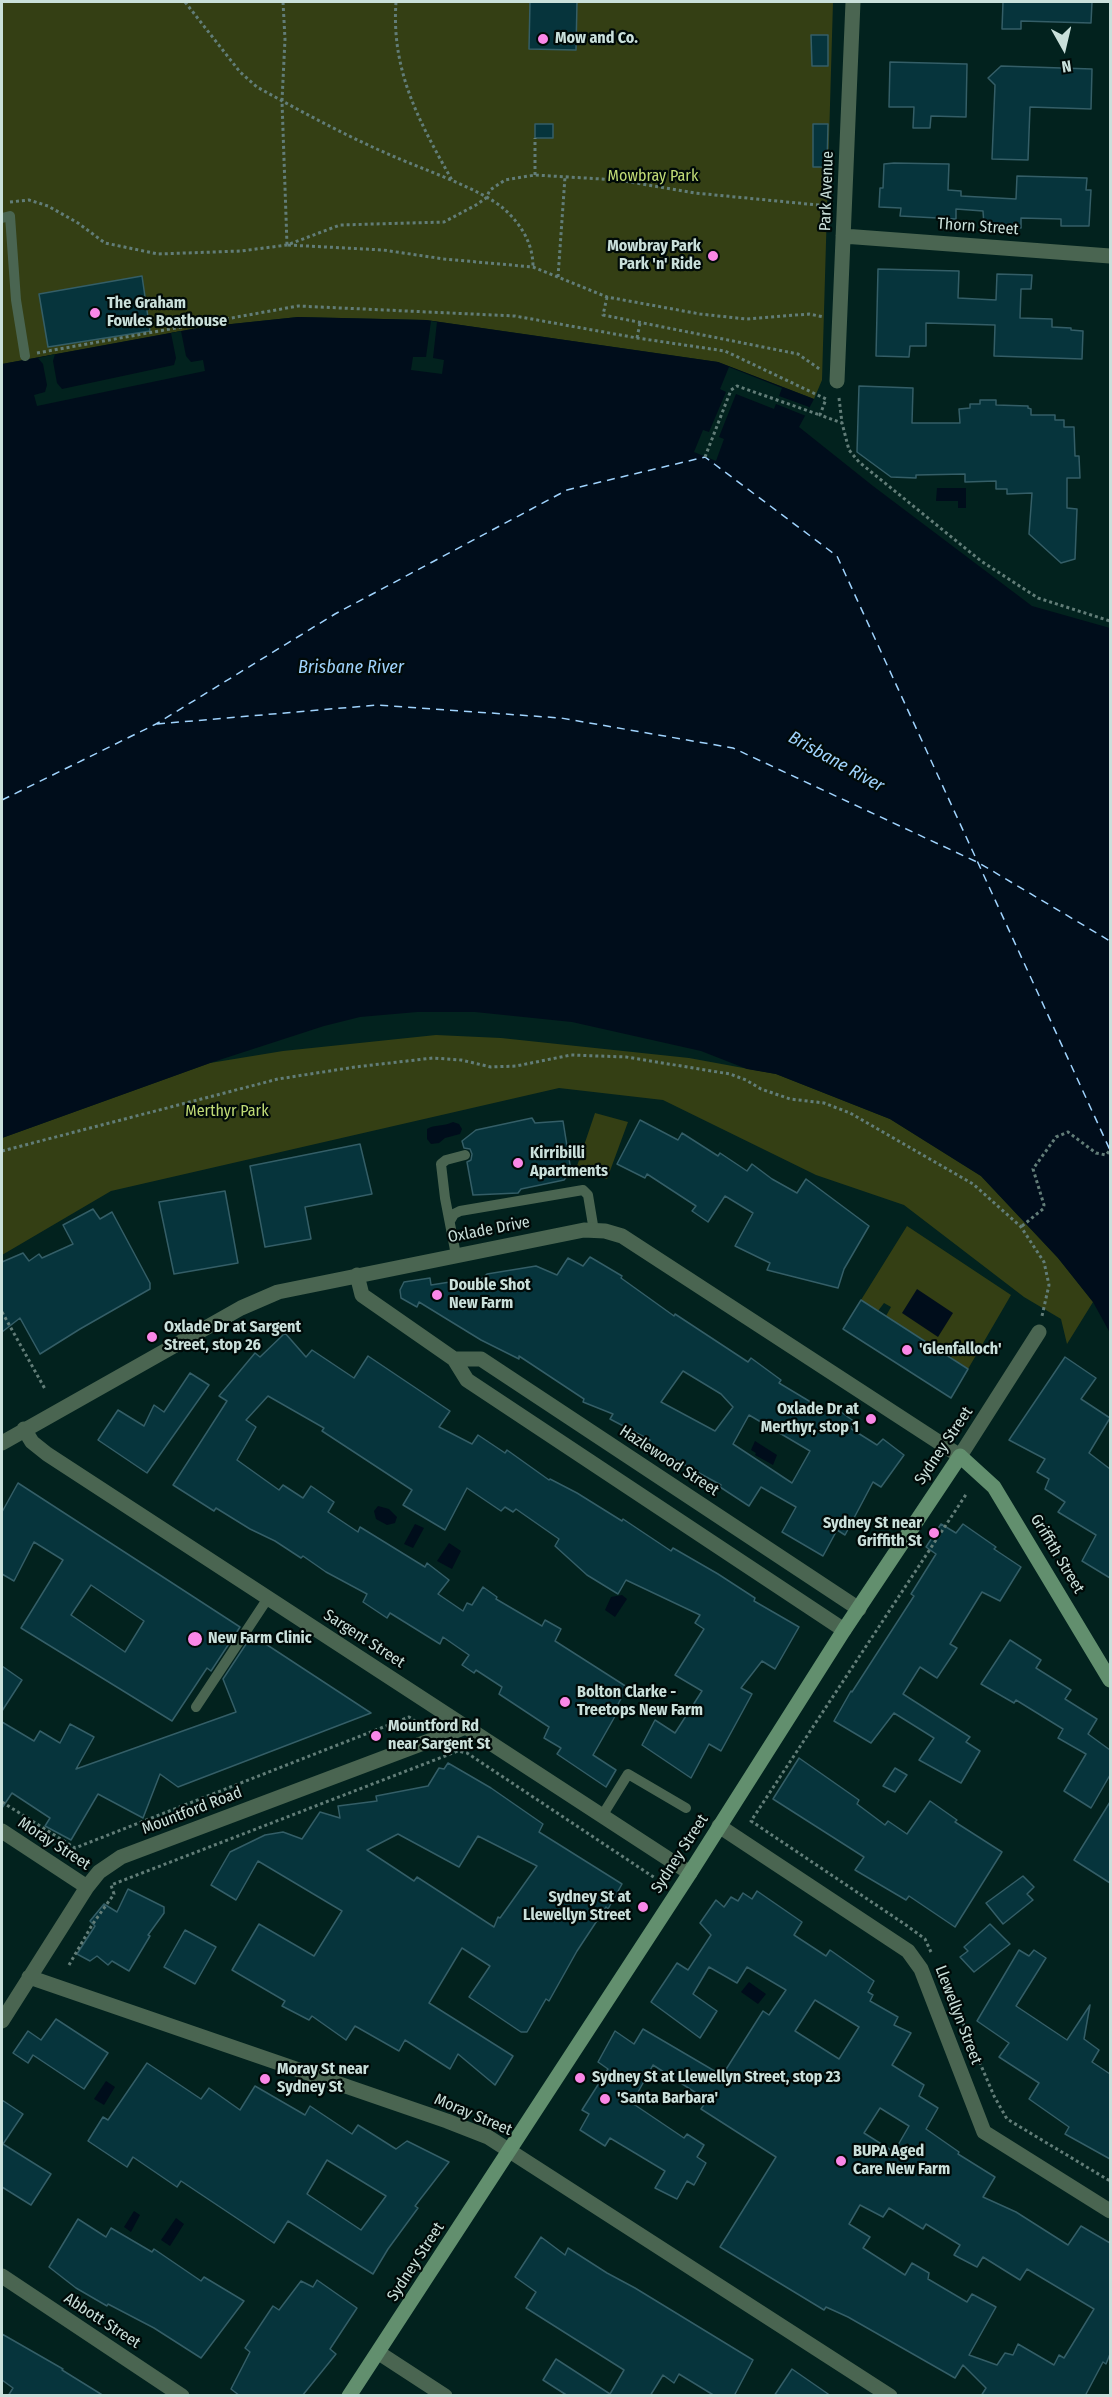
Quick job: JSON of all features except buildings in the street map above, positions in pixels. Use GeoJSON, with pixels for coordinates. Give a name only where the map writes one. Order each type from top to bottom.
{"type":"FeatureCollection","features":[{"type":"Feature","properties":{"kind":"street","name":"Park Avenue"},"geometry":{"type":"LineString","coordinates":[[837,381],[854,2]]}},
{"type":"Feature","properties":{"kind":"street","name":"Thorn Street"},"geometry":{"type":"LineString","coordinates":[[843,236],[1110,257]]}},
{"type":"Feature","properties":{"kind":"street"},"geometry":{"type":"LineString","coordinates":[[1110,257],[1110,267]]}},
{"type":"Feature","properties":{"kind":"street","name":"Oxlade Drive"},"geometry":{"type":"LineString","coordinates":[[2,1443],[241,1308],[278,1292],[584,1230],[605,1231],[622,1236],[960,1456]]}},
{"type":"Feature","properties":{"kind":"street"},"geometry":{"type":"LineString","coordinates":[[357,1275],[359,1289],[363,1296],[454,1359],[467,1380],[844,1630]]}},
{"type":"Feature","properties":{"kind":"street","name":"Sydney Street"},"geometry":{"type":"LineString","coordinates":[[349,2396],[1039,1332]]}},
{"type":"Feature","properties":{"kind":"street","name":"Hazlewood Street"},"geometry":{"type":"LineString","coordinates":[[454,1359],[481,1359],[859,1609]]}},
{"type":"Feature","properties":{"kind":"street","name":"Sargent Street"},"geometry":{"type":"LineString","coordinates":[[24,1429],[32,1442],[47,1454],[690,1873]]}},
{"type":"Feature","properties":{"kind":"street","name":"Griffith Street"},"geometry":{"type":"LineString","coordinates":[[960,1456],[994,1487],[1110,1680]]}},
{"type":"Feature","properties":{"kind":"street","name":"Mountford Road"},"geometry":{"type":"LineString","coordinates":[[2,2020],[87,1887],[99,1872],[121,1857],[466,1727]]}},
{"type":"Feature","properties":{"kind":"street","name":"Llewellyn Street"},"geometry":{"type":"LineString","coordinates":[[719,1826],[908,1951],[921,1968],[984,2132],[1110,2211]]}},
{"type":"Feature","properties":{"kind":"street","name":"Moray Street"},"geometry":{"type":"LineString","coordinates":[[2,1831],[87,1887]]}},
{"type":"Feature","properties":{"kind":"street","name":"Moray Street"},"geometry":{"type":"LineString","coordinates":[[29,1977],[447,2121],[488,2138],[890,2396]]}},
{"type":"Feature","properties":{"kind":"street","name":"Abbott Street"},"geometry":{"type":"LineString","coordinates":[[2,2276],[182,2396]]}},
{"type":"Feature","properties":{"kind":"street"},"geometry":{"type":"LineString","coordinates":[[379,2353],[445,2396]]}},
{"type":"Feature","properties":{"kind":"lane"},"geometry":{"type":"LineString","coordinates":[[2,218],[10,216],[16,300],[25,356]]}},
{"type":"Feature","properties":{"kind":"lane"},"geometry":{"type":"LineString","coordinates":[[456,1255],[441,1164],[446,1160],[465,1155]]}},
{"type":"Feature","properties":{"kind":"lane"},"geometry":{"type":"LineString","coordinates":[[450,1221],[454,1214],[460,1211],[583,1190],[588,1195],[594,1231]]}},
{"type":"Feature","properties":{"kind":"lane"},"geometry":{"type":"LineString","coordinates":[[196,1707],[268,1598]]}},
{"type":"Feature","properties":{"kind":"lane"},"geometry":{"type":"LineString","coordinates":[[602,1816],[628,1774],[686,1808]]}},
{"type":"Feature","properties":{"kind":"path"},"geometry":{"type":"LineString","coordinates":[[185,2],[240,72],[256,87],[392,156],[502,207],[519,225],[533,250],[533,267]]}},
{"type":"Feature","properties":{"kind":"path"},"geometry":{"type":"LineString","coordinates":[[284,2],[282,101],[287,245]]}},
{"type":"Feature","properties":{"kind":"path"},"geometry":{"type":"LineString","coordinates":[[396,2],[397,46],[404,83],[418,118],[454,183]]}},
{"type":"Feature","properties":{"kind":"path"},"geometry":{"type":"LineString","coordinates":[[535,138],[535,175]]}},
{"type":"Feature","properties":{"kind":"path"},"geometry":{"type":"LineString","coordinates":[[287,245],[340,225],[444,222],[486,198],[490,190],[505,180],[535,175],[618,180],[695,194],[829,206]]}},
{"type":"Feature","properties":{"kind":"path"},"geometry":{"type":"LineString","coordinates":[[558,277],[565,177]]}},
{"type":"Feature","properties":{"kind":"path"},"geometry":{"type":"LineString","coordinates":[[4,204],[14,200],[29,200],[48,206],[78,223],[105,243],[158,254],[241,251],[287,245],[382,250],[444,259],[533,267],[606,297],[700,314],[746,319],[809,314],[840,320]]}},
{"type":"Feature","properties":{"kind":"path"},"geometry":{"type":"LineString","coordinates":[[606,297],[603,315],[798,354],[837,381],[842,423],[849,450],[859,462],[981,561],[1038,598],[1110,621]]}},
{"type":"Feature","properties":{"kind":"path"},"geometry":{"type":"LineString","coordinates":[[25,356],[298,306],[515,316],[725,351],[826,399],[820,415]]}},
{"type":"Feature","properties":{"kind":"path"},"geometry":{"type":"LineString","coordinates":[[637,338],[640,323]]}},
{"type":"Feature","properties":{"kind":"path"},"geometry":{"type":"LineString","coordinates":[[705,456],[731,390],[737,386],[842,423]]}},
{"type":"Feature","properties":{"kind":"path"},"geometry":{"type":"LineString","coordinates":[[2,1151],[278,1079],[344,1068],[432,1058],[462,1060],[491,1067],[516,1066],[571,1055],[626,1056],[730,1074],[761,1089],[790,1099],[824,1103],[850,1113],[973,1184],[1021,1227],[1044,1262],[1049,1285],[1039,1332]]}},
{"type":"Feature","properties":{"kind":"path"},"geometry":{"type":"LineString","coordinates":[[1021,1227],[1043,1209],[1044,1205],[1033,1169],[1056,1137],[1068,1132],[1099,1155],[1106,1155],[1110,1150]]}},
{"type":"Feature","properties":{"kind":"path"},"geometry":{"type":"LineString","coordinates":[[2,1312],[45,1389]]}},
{"type":"Feature","properties":{"kind":"path"},"geometry":{"type":"LineString","coordinates":[[933,1957],[925,1939],[751,1821],[966,1493]]}},
{"type":"Feature","properties":{"kind":"path"},"geometry":{"type":"LineString","coordinates":[[2,1802],[75,1848],[409,1717],[415,1721]]}},
{"type":"Feature","properties":{"kind":"path"},"geometry":{"type":"LineString","coordinates":[[69,1965],[92,1925],[114,1894],[111,1885],[458,1751],[467,1753],[655,1878]]}},
{"type":"Feature","properties":{"kind":"path"},"geometry":{"type":"LineString","coordinates":[[946,1984],[994,2096],[1007,2119],[1110,2181]]}},
{"type":"Feature","properties":{"kind":"green space","name":"Mowbray Park"},"geometry":{"type":"Polygon","coordinates":[[[2,2],[833,2],[822,380],[814,399],[718,362],[426,320],[298,317],[203,327],[2,364],[2,2]]]}},
{"type":"Feature","properties":{"kind":"green space","name":"Merthyr Park"},"geometry":{"type":"Polygon","coordinates":[[[436,1035],[501,1038],[689,1058],[776,1074],[890,1119],[981,1176],[1058,1258],[1093,1302],[1067,1344],[1061,1319],[1024,1297],[904,1205],[816,1175],[663,1100],[559,1088],[111,1191],[2,1255],[2,1138],[210,1063],[283,1051],[436,1035]]]}},
{"type":"Feature","properties":{"kind":"green space"},"geometry":{"type":"Polygon","coordinates":[[[595,1113],[628,1122],[607,1179],[576,1169],[595,1113]]]}},
{"type":"Feature","properties":{"kind":"green space"},"geometry":{"type":"Polygon","coordinates":[[[907,1226],[1011,1295],[968,1369],[960,1363],[958,1366],[949,1360],[957,1348],[949,1343],[942,1352],[886,1316],[891,1307],[884,1303],[878,1311],[861,1300],[907,1226]]]}},
{"type":"Feature","properties":{"kind":"water","name":"Brisbane River"},"geometry":{"type":"Polygon","coordinates":[[[298,317],[426,320],[718,362],[814,399],[799,427],[1032,606],[1110,628],[1110,1333],[1093,1302],[1058,1258],[981,1176],[890,1119],[776,1074],[747,1069],[701,1051],[572,1022],[475,1012],[417,1012],[360,1017],[324,1026],[210,1063],[2,1138],[2,364],[203,327],[298,317]]]}},
{"type":"Feature","properties":{"kind":"water"},"geometry":{"type":"Polygon","coordinates":[[[937,488],[966,488],[966,508],[958,508],[958,501],[936,501],[937,488]]]}},
{"type":"Feature","properties":{"kind":"water"},"geometry":{"type":"Polygon","coordinates":[[[453,1122],[459,1124],[462,1129],[460,1134],[431,1144],[427,1139],[427,1129],[453,1122]]]}},
{"type":"Feature","properties":{"kind":"water"},"geometry":{"type":"Polygon","coordinates":[[[917,1289],[953,1313],[938,1337],[902,1313],[917,1289]]]}},
{"type":"Feature","properties":{"kind":"water"},"geometry":{"type":"Polygon","coordinates":[[[755,1441],[777,1455],[773,1465],[755,1455],[756,1453],[751,1450],[755,1441]]]}},
{"type":"Feature","properties":{"kind":"water"},"geometry":{"type":"Polygon","coordinates":[[[378,1506],[389,1509],[397,1517],[395,1523],[387,1525],[376,1519],[374,1511],[378,1506]]]}},
{"type":"Feature","properties":{"kind":"water"},"geometry":{"type":"Polygon","coordinates":[[[415,1524],[424,1528],[413,1548],[404,1544],[415,1524]]]}},
{"type":"Feature","properties":{"kind":"water"},"geometry":{"type":"Polygon","coordinates":[[[449,1543],[461,1551],[452,1569],[437,1561],[449,1543]]]}},
{"type":"Feature","properties":{"kind":"water"},"geometry":{"type":"Polygon","coordinates":[[[622,1595],[627,1599],[615,1617],[605,1610],[611,1597],[622,1595]]]}},
{"type":"Feature","properties":{"kind":"water"},"geometry":{"type":"Polygon","coordinates":[[[749,1982],[766,1994],[758,2004],[741,1992],[749,1982]]]}},
{"type":"Feature","properties":{"kind":"water"},"geometry":{"type":"Polygon","coordinates":[[[106,2081],[115,2087],[104,2105],[94,2099],[106,2081]]]}},
{"type":"Feature","properties":{"kind":"water"},"geometry":{"type":"Polygon","coordinates":[[[134,2211],[140,2215],[131,2232],[124,2227],[134,2211]]]}},
{"type":"Feature","properties":{"kind":"water"},"geometry":{"type":"Polygon","coordinates":[[[176,2218],[184,2224],[170,2246],[161,2240],[176,2218]]]}},
{"type":"Feature","properties":{"kind":"pier"},"geometry":{"type":"Polygon","coordinates":[[[431,321],[437,322],[433,358],[444,360],[442,374],[411,370],[413,357],[426,357],[431,321]]]}},
{"type":"Feature","properties":{"kind":"pier"},"geometry":{"type":"Polygon","coordinates":[[[181,331],[186,356],[191,362],[203,360],[205,371],[37,406],[34,395],[45,392],[47,385],[43,364],[38,358],[55,354],[53,361],[57,383],[62,389],[174,365],[176,358],[171,333],[181,331]]]}},
{"type":"Feature","properties":{"kind":"pier"},"geometry":{"type":"Polygon","coordinates":[[[729,367],[782,388],[779,396],[809,407],[806,416],[776,404],[774,409],[736,394],[719,437],[724,439],[716,461],[694,452],[703,430],[709,432],[726,392],[720,389],[729,367]]]}},
{"type":"Feature","properties":{"kind":"ferry route"},"geometry":{"type":"LineString","coordinates":[[2,800],[156,724],[335,614],[567,490],[705,457],[837,556],[1110,1150]]}},
{"type":"Feature","properties":{"kind":"ferry route"},"geometry":{"type":"LineString","coordinates":[[157,724],[377,705],[561,718],[733,748],[979,863],[1110,941]]}},
{"type":"Feature","properties":{"kind":"place","name":"Mow and Co."},"geometry":{"type":"Point","coordinates":[543,39]}},
{"type":"Feature","properties":{"kind":"place","name":"Mowbray Park Park 'n' Ride"},"geometry":{"type":"Point","coordinates":[713,256]}},
{"type":"Feature","properties":{"kind":"place","name":"The Graham Fowles Boathouse"},"geometry":{"type":"Point","coordinates":[95,313]}},
{"type":"Feature","properties":{"kind":"place","name":"Kirribilli Apartments"},"geometry":{"type":"Point","coordinates":[518,1163]}},
{"type":"Feature","properties":{"kind":"place","name":"Double Shot New Farm"},"geometry":{"type":"Point","coordinates":[437,1295]}},
{"type":"Feature","properties":{"kind":"place","name":"Oxlade Dr at Sargent Street, stop 26"},"geometry":{"type":"Point","coordinates":[152,1337]}},
{"type":"Feature","properties":{"kind":"place","name":"'Glenfalloch'"},"geometry":{"type":"Point","coordinates":[907,1350]}},
{"type":"Feature","properties":{"kind":"place","name":"Oxlade Dr at Merthyr, stop 1"},"geometry":{"type":"Point","coordinates":[871,1419]}},
{"type":"Feature","properties":{"kind":"place","name":"Sydney St near Griffith St"},"geometry":{"type":"Point","coordinates":[934,1533]}},
{"type":"Feature","properties":{"kind":"place","name":"New Farm Clinic"},"geometry":{"type":"Point","coordinates":[195,1639]}},
{"type":"Feature","properties":{"kind":"place","name":"Bolton Clarke - Treetops New Farm"},"geometry":{"type":"Point","coordinates":[565,1702]}},
{"type":"Feature","properties":{"kind":"place","name":"Mountford Rd near Sargent St"},"geometry":{"type":"Point","coordinates":[376,1736]}},
{"type":"Feature","properties":{"kind":"place","name":"Sydney St at Llewellyn Street"},"geometry":{"type":"Point","coordinates":[643,1907]}},
{"type":"Feature","properties":{"kind":"place","name":"Sydney St at Llewellyn Street, stop 23"},"geometry":{"type":"Point","coordinates":[580,2078]}},
{"type":"Feature","properties":{"kind":"place","name":"Moray St near Sydney St"},"geometry":{"type":"Point","coordinates":[265,2079]}},
{"type":"Feature","properties":{"kind":"place","name":"'Santa Barbara'"},"geometry":{"type":"Point","coordinates":[605,2099]}},
{"type":"Feature","properties":{"kind":"place","name":"BUPA Aged Care New Farm"},"geometry":{"type":"Point","coordinates":[841,2161]}}]}
